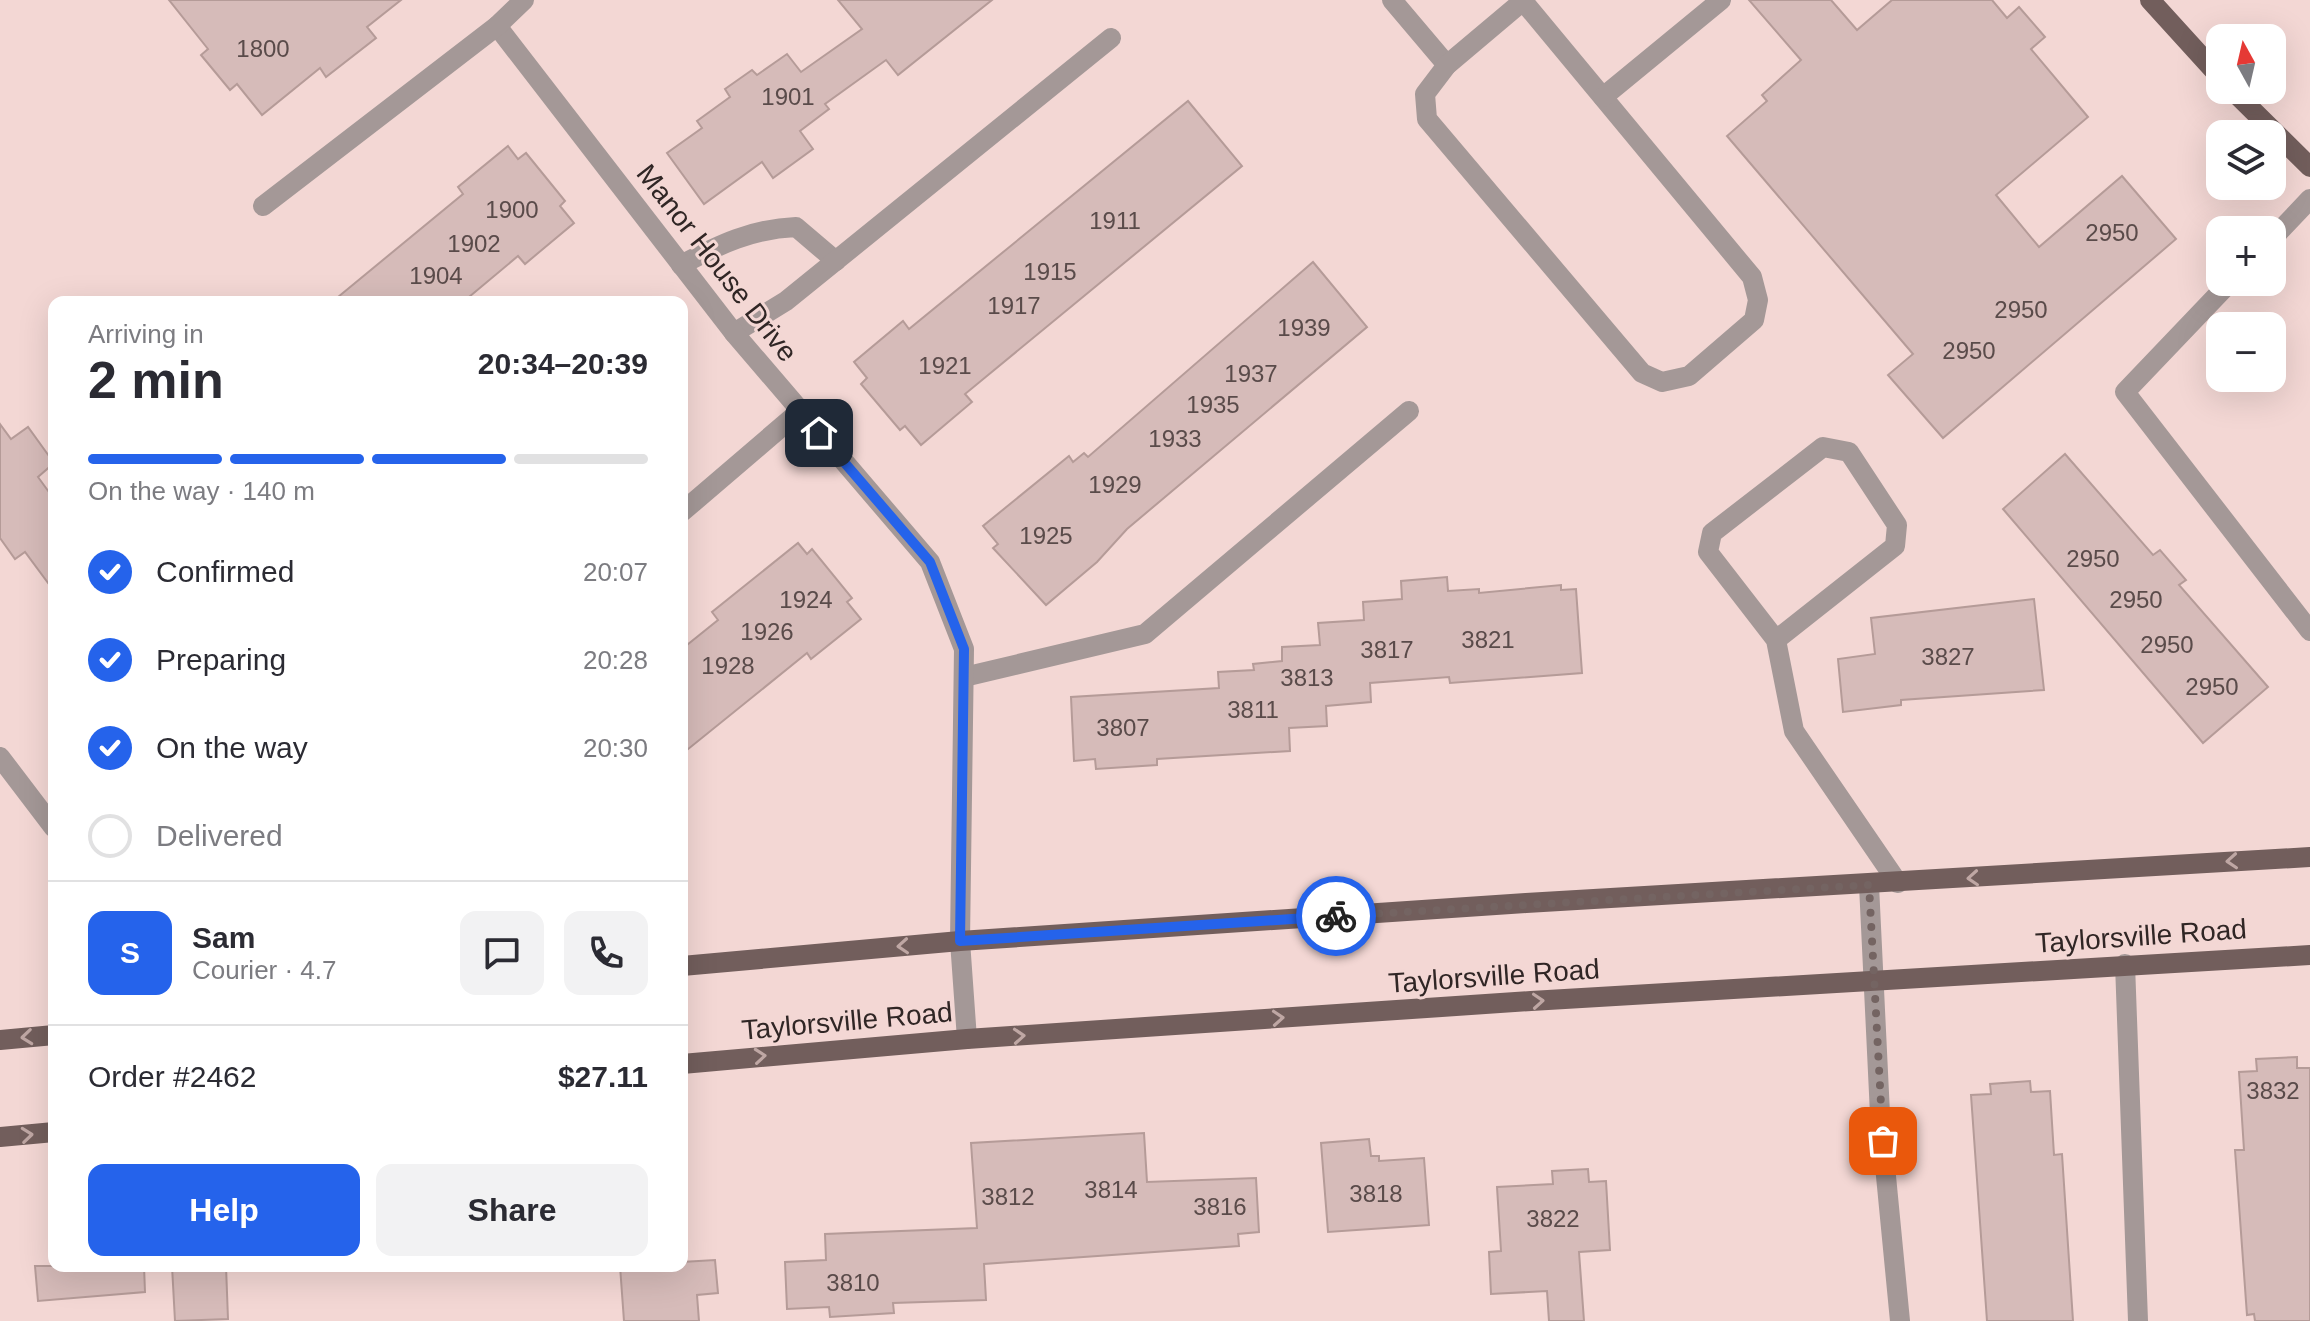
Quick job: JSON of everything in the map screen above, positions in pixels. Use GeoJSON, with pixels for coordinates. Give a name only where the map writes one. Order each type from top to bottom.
{"type":"FeatureCollection","features":[{"type":"Feature","properties":{"kind":"main road"},"geometry":{"type":"LineString","coordinates":[[2150,0],[2206,62]]}},
{"type":"Feature","properties":{"kind":"main road"},"geometry":{"type":"LineString","coordinates":[[2246,104],[2310,167]]}},
{"type":"Feature","properties":{"kind":"main road"},"geometry":{"type":"LineString","coordinates":[[688,965],[960,941],[1526,903],[2310,857]]}},
{"type":"Feature","properties":{"kind":"main road","name":"Taylorsville Road"},"geometry":{"type":"LineString","coordinates":[[688,1063],[967,1039],[1872,979],[2310,955]]}},
{"type":"Feature","properties":{"kind":"main road"},"geometry":{"type":"LineString","coordinates":[[0,1040],[48,1036]]}},
{"type":"Feature","properties":{"kind":"main road"},"geometry":{"type":"LineString","coordinates":[[0,1137],[48,1133]]}},
{"type":"Feature","properties":{"kind":"street"},"geometry":{"type":"LineString","coordinates":[[263,206],[497,26],[524,0]]}},
{"type":"Feature","properties":{"kind":"street"},"geometry":{"type":"LineString","coordinates":[[1392,0],[1447,65]]}},
{"type":"Feature","properties":{"kind":"street"},"geometry":{"type":"LineString","coordinates":[[1523,0],[1752,277],[1758,300],[1754,320],[1689,376],[1662,382],[1642,373],[1427,119],[1425,94],[1447,65],[1523,0]]}},
{"type":"Feature","properties":{"kind":"street"},"geometry":{"type":"LineString","coordinates":[[1603,97],[1721,0]]}},
{"type":"Feature","properties":{"kind":"street","name":"Manor House Drive"},"geometry":{"type":"LineString","coordinates":[[497,26],[734,333],[930,562],[964,649],[960,941],[967,1039]]}},
{"type":"Feature","properties":{"kind":"street"},"geometry":{"type":"LineString","coordinates":[[734,333],[786,301],[1111,38]]}},
{"type":"Feature","properties":{"kind":"street"},"geometry":{"type":"LineString","coordinates":[[2286,224],[2310,199]]}},
{"type":"Feature","properties":{"kind":"street"},"geometry":{"type":"LineString","coordinates":[[681,265],[719,244],[760,229],[796,227],[836,261]]}},
{"type":"Feature","properties":{"kind":"street"},"geometry":{"type":"LineString","coordinates":[[2217,296],[2125,392],[2310,631]]}},
{"type":"Feature","properties":{"kind":"street"},"geometry":{"type":"LineString","coordinates":[[688,507],[800,411]]}},
{"type":"Feature","properties":{"kind":"street"},"geometry":{"type":"LineString","coordinates":[[964,677],[1145,634],[1409,411]]}},
{"type":"Feature","properties":{"kind":"street"},"geometry":{"type":"LineString","coordinates":[[1776,640],[1895,546],[1897,525],[1849,452],[1823,447],[1712,533],[1708,552],[1776,640],[1794,731],[1898,883]]}},
{"type":"Feature","properties":{"kind":"street"},"geometry":{"type":"LineString","coordinates":[[0,757],[48,820]]}},
{"type":"Feature","properties":{"kind":"street"},"geometry":{"type":"LineString","coordinates":[[1869,885],[1872,979],[1900,1321]]}},
{"type":"Feature","properties":{"kind":"street"},"geometry":{"type":"LineString","coordinates":[[2125,964],[2138,1321]]}},
{"type":"Feature","properties":{"kind":"building"},"geometry":{"type":"Polygon","coordinates":[[[169,0],[401,0],[367,27],[376,38],[326,77],[320,68],[262,115],[237,84],[230,90],[201,55],[208,49],[169,0]]]}},
{"type":"Feature","properties":{"kind":"building"},"geometry":{"type":"Polygon","coordinates":[[[838,0],[992,0],[898,75],[886,60],[825,104],[829,109],[800,131],[813,149],[773,178],[762,162],[704,204],[667,153],[702,128],[697,121],[730,97],[725,89],[752,70],[757,75],[787,54],[801,72],[862,29],[838,0]]]}},
{"type":"Feature","properties":{"kind":"building"},"geometry":{"type":"Polygon","coordinates":[[[1749,0],[1831,0],[1857,30],[1892,0],[1992,0],[2007,18],[2019,7],[2045,37],[2031,49],[2088,117],[1996,195],[2039,247],[2122,176],[2176,239],[1943,438],[1888,375],[1913,354],[1727,136],[1767,101],[1762,95],[1801,60],[1749,0]]]}},
{"type":"Feature","properties":{"kind":"building"},"geometry":{"type":"Polygon","coordinates":[[[1188,101],[1242,166],[965,394],[972,402],[921,445],[905,426],[900,430],[861,384],[867,378],[854,362],[903,321],[909,329],[1188,101]]]}},
{"type":"Feature","properties":{"kind":"building"},"geometry":{"type":"Polygon","coordinates":[[[508,146],[518,159],[526,153],[565,201],[560,206],[574,223],[525,264],[518,256],[470,296],[339,296],[463,194],[458,187],[508,146]]]}},
{"type":"Feature","properties":{"kind":"building"},"geometry":{"type":"Polygon","coordinates":[[[1313,262],[1367,327],[1127,529],[1097,562],[1046,605],[993,548],[998,544],[983,526],[1069,456],[1073,462],[1084,453],[1088,457],[1313,262]]]}},
{"type":"Feature","properties":{"kind":"building"},"geometry":{"type":"Polygon","coordinates":[[[0,424],[11,439],[28,427],[48,455],[48,468],[38,477],[48,491],[48,583],[25,552],[15,559],[0,538],[0,424]]]}},
{"type":"Feature","properties":{"kind":"building"},"geometry":{"type":"Polygon","coordinates":[[[2065,454],[2153,555],[2160,550],[2186,580],[2179,585],[2268,687],[2203,743],[2003,509],[2065,454]]]}},
{"type":"Feature","properties":{"kind":"building"},"geometry":{"type":"Polygon","coordinates":[[[798,543],[807,554],[812,549],[852,598],[847,602],[861,619],[811,659],[807,653],[688,749],[688,644],[718,620],[712,612],[798,543]]]}},
{"type":"Feature","properties":{"kind":"building"},"geometry":{"type":"Polygon","coordinates":[[[1447,577],[1448,591],[1479,589],[1479,593],[1561,585],[1561,590],[1576,589],[1582,673],[1450,683],[1449,677],[1370,683],[1371,702],[1326,706],[1327,726],[1289,728],[1290,751],[1157,759],[1157,765],[1096,769],[1095,759],[1074,761],[1071,697],[1219,688],[1218,672],[1254,670],[1253,664],[1282,661],[1282,647],[1320,645],[1318,623],[1364,620],[1363,602],[1402,599],[1401,581],[1447,577]]]}},
{"type":"Feature","properties":{"kind":"building"},"geometry":{"type":"Polygon","coordinates":[[[2034,599],[2044,690],[1901,700],[1901,705],[1843,712],[1838,659],[1875,654],[1871,618],[2034,599]]]}},
{"type":"Feature","properties":{"kind":"building"},"geometry":{"type":"Polygon","coordinates":[[[2297,1057],[2297,1068],[2310,1068],[2310,1321],[2255,1321],[2254,1314],[2247,1315],[2235,1150],[2244,1150],[2239,1072],[2257,1071],[2256,1059],[2297,1057]]]}},
{"type":"Feature","properties":{"kind":"building"},"geometry":{"type":"Polygon","coordinates":[[[2030,1081],[2031,1092],[2050,1091],[2054,1155],[2062,1154],[2073,1321],[1987,1321],[1971,1095],[1991,1094],[1990,1084],[2030,1081]]]}},
{"type":"Feature","properties":{"kind":"building"},"geometry":{"type":"Polygon","coordinates":[[[1144,1133],[1147,1182],[1256,1178],[1259,1232],[1238,1234],[1239,1246],[984,1264],[986,1300],[893,1303],[894,1313],[830,1317],[829,1307],[787,1309],[785,1262],[826,1260],[825,1234],[977,1228],[971,1143],[1144,1133]]]}},
{"type":"Feature","properties":{"kind":"building"},"geometry":{"type":"Polygon","coordinates":[[[1369,1139],[1371,1156],[1379,1156],[1379,1161],[1424,1158],[1429,1225],[1328,1232],[1321,1143],[1369,1139]]]}},
{"type":"Feature","properties":{"kind":"building"},"geometry":{"type":"Polygon","coordinates":[[[1588,1169],[1589,1182],[1606,1181],[1610,1250],[1579,1252],[1584,1321],[1549,1321],[1547,1291],[1491,1294],[1489,1252],[1501,1251],[1497,1187],[1553,1184],[1552,1171],[1588,1169]]]}},
{"type":"Feature","properties":{"kind":"building"},"geometry":{"type":"Polygon","coordinates":[[[715,1260],[718,1293],[697,1295],[699,1321],[624,1321],[620,1272],[688,1272],[688,1262],[715,1260]]]}},
{"type":"Feature","properties":{"kind":"building"},"geometry":{"type":"Polygon","coordinates":[[[35,1266],[48,1266],[48,1272],[144,1272],[145,1292],[38,1301],[35,1266]]]}},
{"type":"Feature","properties":{"kind":"building"},"geometry":{"type":"Polygon","coordinates":[[[172,1272],[226,1272],[228,1319],[175,1321],[172,1272]]]}},
{"type":"Feature","properties":{"kind":"way so far"},"geometry":{"type":"LineString","coordinates":[[1336,916],[1869,885],[1883,1141]]}},
{"type":"Feature","properties":{"kind":"route"},"geometry":{"type":"LineString","coordinates":[[819,433],[930,562],[964,649],[960,941],[1336,916]]}}]}
